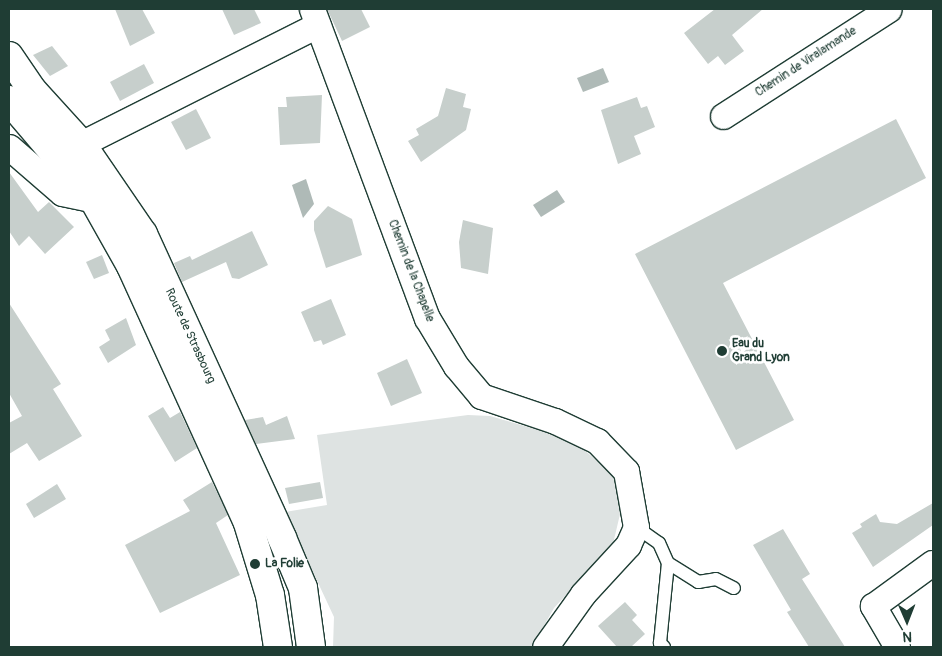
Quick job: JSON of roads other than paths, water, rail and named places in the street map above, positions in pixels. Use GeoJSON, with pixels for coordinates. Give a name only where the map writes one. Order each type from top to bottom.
{"type":"FeatureCollection","features":[{"type":"Feature","properties":{"kind":"main road","name":"Route de Strasbourg"},"geometry":{"type":"LineString","coordinates":[[9,56],[70,150],[94,200],[157,319],[248,520],[270,595],[278,647]]}},
{"type":"Feature","properties":{"kind":"main road","name":"Route de Strasbourg"},"geometry":{"type":"LineString","coordinates":[[9,100],[70,150],[143,234],[303,588],[311,647]]}},
{"type":"Feature","properties":{"kind":"street","name":"Chemin de Viralamande"},"geometry":{"type":"LineString","coordinates":[[724,116],[889,9]]}},
{"type":"Feature","properties":{"kind":"street"},"geometry":{"type":"LineString","coordinates":[[70,150],[315,17]]}},
{"type":"Feature","properties":{"kind":"street","name":"Chemin de la Chapelle"},"geometry":{"type":"LineString","coordinates":[[315,17],[427,318],[456,366],[481,396],[555,421],[596,441],[611,454],[626,471],[636,527]]}},
{"type":"Feature","properties":{"kind":"street"},"geometry":{"type":"LineString","coordinates":[[9,147],[62,193],[94,200]]}},
{"type":"Feature","properties":{"kind":"street"},"geometry":{"type":"LineString","coordinates":[[552,641],[628,545],[636,527]]}},
{"type":"Feature","properties":{"kind":"street"},"geometry":{"type":"LineString","coordinates":[[897,647],[873,606],[932,563]]}},
{"type":"Feature","properties":{"kind":"lane"},"geometry":{"type":"LineString","coordinates":[[9,79],[70,150],[104,194],[134,242],[259,516],[291,647]]}},
{"type":"Feature","properties":{"kind":"lane"},"geometry":{"type":"LineString","coordinates":[[636,527],[658,543],[668,563],[698,582],[716,579],[734,588]]}},
{"type":"Feature","properties":{"kind":"lane"},"geometry":{"type":"LineString","coordinates":[[664,647],[660,643],[668,563]]}},
{"type":"Feature","properties":{"kind":"place","name":"Eau du Grand Lyon"},"geometry":{"type":"Point","coordinates":[722,351]}},
{"type":"Feature","properties":{"kind":"place","name":"La Folie"},"geometry":{"type":"Point","coordinates":[255,564]}}]}
